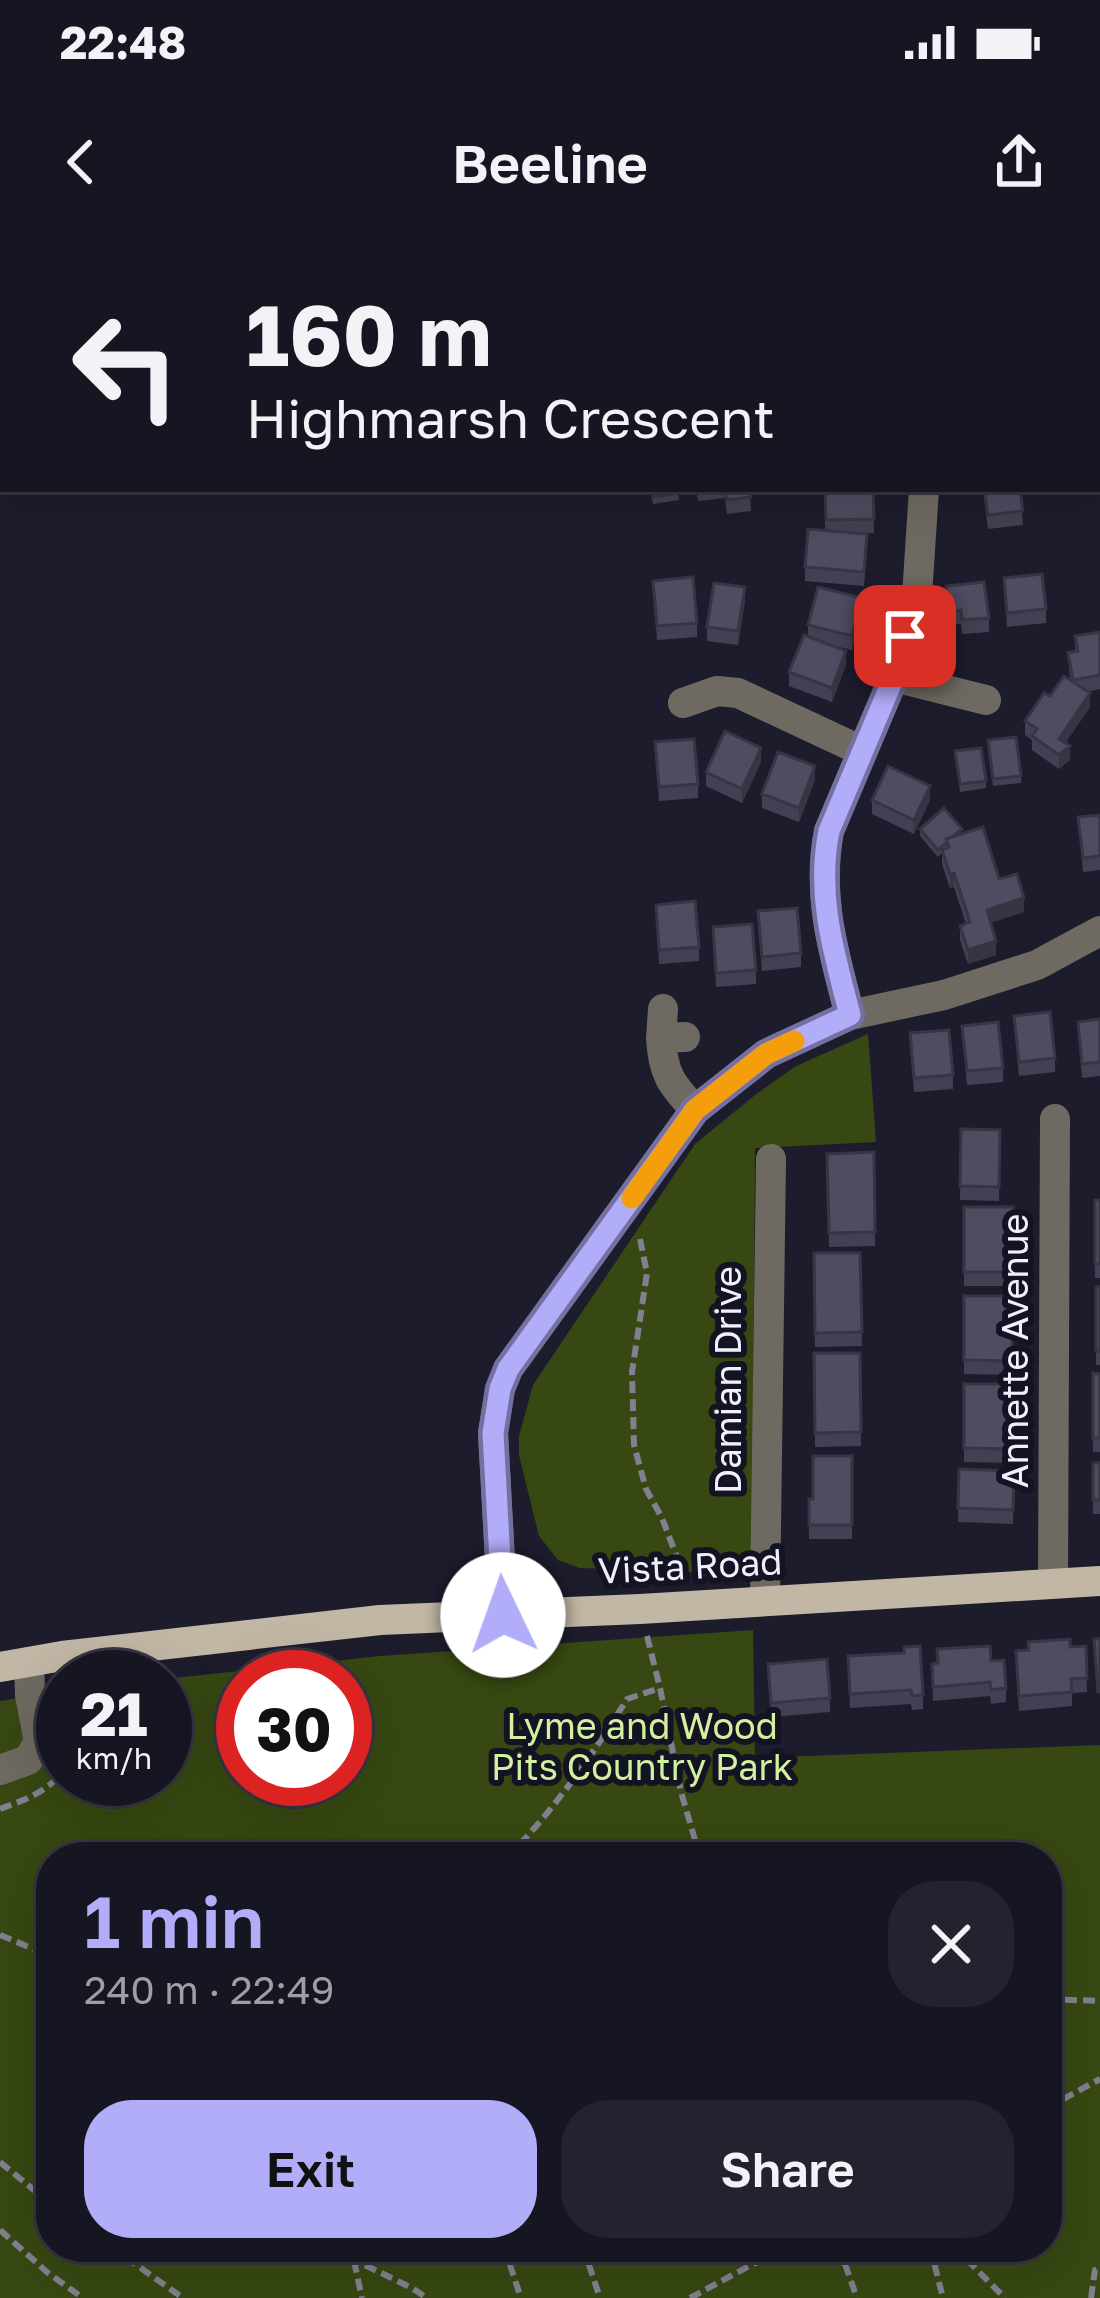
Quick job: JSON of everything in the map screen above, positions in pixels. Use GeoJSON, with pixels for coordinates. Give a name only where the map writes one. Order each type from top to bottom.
{"type":"FeatureCollection","features":[{"type":"Feature","properties":{"kind":"main road","name":"Vista Road"},"geometry":{"type":"LineString","coordinates":[[14,1664],[380,1620],[1100,1581]]}},
{"type":"Feature","properties":{"kind":"street"},"geometry":{"type":"LineString","coordinates":[[850,1015],[829,935],[823,874],[829,831],[894,677],[917,596],[924,492]]}},
{"type":"Feature","properties":{"kind":"street"},"geometry":{"type":"LineString","coordinates":[[894,677],[986,700]]}},
{"type":"Feature","properties":{"kind":"street"},"geometry":{"type":"LineString","coordinates":[[683,703],[717,691],[738,693],[862,752]]}},
{"type":"Feature","properties":{"kind":"street"},"geometry":{"type":"LineString","coordinates":[[503,1615],[493,1433],[500,1389],[508,1369],[695,1110],[766,1054],[850,1015],[944,995],[1037,965],[1100,931]]}},
{"type":"Feature","properties":{"kind":"street"},"geometry":{"type":"LineString","coordinates":[[670,1028],[663,1064],[671,1084],[695,1110]]}},
{"type":"Feature","properties":{"kind":"street","name":"Annette Avenue"},"geometry":{"type":"LineString","coordinates":[[1053,1583],[1055,1119]]}},
{"type":"Feature","properties":{"kind":"street","name":"Damian Drive"},"geometry":{"type":"LineString","coordinates":[[765,1601],[771,1160]]}},
{"type":"Feature","properties":{"kind":"street"},"geometry":{"type":"LineString","coordinates":[[0,1770],[28,1760],[39,1742],[30,1695],[14,1664]]}},
{"type":"Feature","properties":{"kind":"path"},"geometry":{"type":"LineString","coordinates":[[637,1226],[647,1273],[632,1372],[634,1445],[646,1489],[678,1560],[678,1578]]}},
{"type":"Feature","properties":{"kind":"path"},"geometry":{"type":"LineString","coordinates":[[640,1609],[696,1842]]}},
{"type":"Feature","properties":{"kind":"path"},"geometry":{"type":"LineString","coordinates":[[523,1842],[627,1699],[660,1688]]}},
{"type":"Feature","properties":{"kind":"path"},"geometry":{"type":"LineString","coordinates":[[0,1935],[36,1950]]}},
{"type":"Feature","properties":{"kind":"path"},"geometry":{"type":"LineString","coordinates":[[1062,2000],[1100,2001]]}},
{"type":"Feature","properties":{"kind":"path"},"geometry":{"type":"LineString","coordinates":[[1062,2100],[1100,2079]]}},
{"type":"Feature","properties":{"kind":"path"},"geometry":{"type":"LineString","coordinates":[[0,2162],[36,2192]]}},
{"type":"Feature","properties":{"kind":"path"},"geometry":{"type":"LineString","coordinates":[[0,2230],[83,2298]]}},
{"type":"Feature","properties":{"kind":"path"},"geometry":{"type":"LineString","coordinates":[[132,2262],[183,2298]]}},
{"type":"Feature","properties":{"kind":"path"},"geometry":{"type":"LineString","coordinates":[[353,2262],[362,2298]]}},
{"type":"Feature","properties":{"kind":"path"},"geometry":{"type":"LineString","coordinates":[[357,2262],[427,2298]]}},
{"type":"Feature","properties":{"kind":"path"},"geometry":{"type":"LineString","coordinates":[[509,2262],[521,2298]]}},
{"type":"Feature","properties":{"kind":"path"},"geometry":{"type":"LineString","coordinates":[[589,2262],[600,2298]]}},
{"type":"Feature","properties":{"kind":"path"},"geometry":{"type":"LineString","coordinates":[[690,2298],[758,2262]]}},
{"type":"Feature","properties":{"kind":"path"},"geometry":{"type":"LineString","coordinates":[[844,2262],[857,2298]]}},
{"type":"Feature","properties":{"kind":"path"},"geometry":{"type":"LineString","coordinates":[[935,2262],[943,2298]]}},
{"type":"Feature","properties":{"kind":"path"},"geometry":{"type":"LineString","coordinates":[[969,2262],[1004,2298]]}},
{"type":"Feature","properties":{"kind":"path"},"geometry":{"type":"LineString","coordinates":[[1090,2298],[1100,2266]]}},
{"type":"Feature","properties":{"kind":"green space"},"geometry":{"type":"Polygon","coordinates":[[[868,1034],[876,1142],[755,1148],[752,1552],[742,1568],[717,1573],[580,1568],[558,1560],[539,1536],[519,1455],[519,1436],[533,1385],[695,1144],[796,1066],[868,1034]]]}},
{"type":"Feature","properties":{"kind":"green space","name":"Lyme and Wood Pits Country Park"},"geometry":{"type":"Polygon","coordinates":[[[753,1630],[755,1758],[1100,1745],[1100,2298],[0,2298],[0,1701],[36,1695],[36,1806],[192,1806],[192,1676],[216,1674],[216,1806],[372,1806],[372,1657],[753,1630]]]}},
{"type":"Feature","properties":{"kind":"building"},"geometry":{"type":"Polygon","coordinates":[[[726,492],[750,492],[751,497],[727,500],[726,492]]]}},
{"type":"Feature","properties":{"kind":"building"},"geometry":{"type":"Polygon","coordinates":[[[825,492],[873,492],[874,519],[826,520],[825,492]]]}},
{"type":"Feature","properties":{"kind":"building"},"geometry":{"type":"Polygon","coordinates":[[[984,492],[1020,492],[1023,511],[988,515],[984,492]]]}},
{"type":"Feature","properties":{"kind":"building"},"geometry":{"type":"Polygon","coordinates":[[[808,529],[867,534],[864,572],[805,567],[808,529]]]}},
{"type":"Feature","properties":{"kind":"building"},"geometry":{"type":"Polygon","coordinates":[[[1042,574],[1046,609],[1007,613],[1004,578],[1042,574]]]}},
{"type":"Feature","properties":{"kind":"building"},"geometry":{"type":"Polygon","coordinates":[[[693,577],[697,623],[657,626],[653,581],[693,577]]]}},
{"type":"Feature","properties":{"kind":"building"},"geometry":{"type":"Polygon","coordinates":[[[984,582],[989,618],[962,620],[961,610],[948,611],[946,586],[984,582]]]}},
{"type":"Feature","properties":{"kind":"building"},"geometry":{"type":"Polygon","coordinates":[[[714,583],[745,587],[738,631],[707,627],[714,583]]]}},
{"type":"Feature","properties":{"kind":"building"},"geometry":{"type":"Polygon","coordinates":[[[818,587],[862,598],[852,636],[808,625],[818,587]]]}},
{"type":"Feature","properties":{"kind":"building"},"geometry":{"type":"Polygon","coordinates":[[[1100,632],[1100,675],[1073,680],[1068,653],[1078,651],[1075,636],[1100,632]]]}},
{"type":"Feature","properties":{"kind":"building"},"geometry":{"type":"Polygon","coordinates":[[[804,635],[846,651],[832,688],[789,672],[804,635]]]}},
{"type":"Feature","properties":{"kind":"building"},"geometry":{"type":"Polygon","coordinates":[[[1064,676],[1090,693],[1059,739],[1070,746],[1059,755],[1032,736],[1037,729],[1025,721],[1044,693],[1050,696],[1064,676]]]}},
{"type":"Feature","properties":{"kind":"building"},"geometry":{"type":"Polygon","coordinates":[[[725,731],[761,748],[742,789],[706,772],[725,731]]]}},
{"type":"Feature","properties":{"kind":"building"},"geometry":{"type":"Polygon","coordinates":[[[1016,737],[1021,776],[993,779],[988,740],[1016,737]]]}},
{"type":"Feature","properties":{"kind":"building"},"geometry":{"type":"Polygon","coordinates":[[[694,739],[698,784],[659,787],[655,742],[694,739]]]}},
{"type":"Feature","properties":{"kind":"building"},"geometry":{"type":"Polygon","coordinates":[[[981,748],[986,781],[960,784],[955,751],[981,748]]]}},
{"type":"Feature","properties":{"kind":"building"},"geometry":{"type":"Polygon","coordinates":[[[778,752],[815,766],[799,808],[762,794],[778,752]]]}},
{"type":"Feature","properties":{"kind":"building"},"geometry":{"type":"Polygon","coordinates":[[[888,766],[930,786],[914,820],[872,800],[888,766]]]}},
{"type":"Feature","properties":{"kind":"building"},"geometry":{"type":"Polygon","coordinates":[[[944,808],[962,829],[938,850],[920,829],[944,808]]]}},
{"type":"Feature","properties":{"kind":"building"},"geometry":{"type":"Polygon","coordinates":[[[1100,815],[1100,856],[1083,858],[1078,817],[1100,815]]]}},
{"type":"Feature","properties":{"kind":"building"},"geometry":{"type":"Polygon","coordinates":[[[983,827],[999,879],[1017,874],[1024,898],[987,910],[996,941],[968,950],[960,926],[970,922],[942,850],[949,847],[946,839],[983,827]]]}},
{"type":"Feature","properties":{"kind":"building"},"geometry":{"type":"Polygon","coordinates":[[[695,901],[699,947],[659,950],[656,905],[695,901]]]}},
{"type":"Feature","properties":{"kind":"building"},"geometry":{"type":"Polygon","coordinates":[[[797,908],[801,953],[762,957],[758,911],[797,908]]]}},
{"type":"Feature","properties":{"kind":"building"},"geometry":{"type":"Polygon","coordinates":[[[752,924],[756,970],[716,973],[713,927],[752,924]]]}},
{"type":"Feature","properties":{"kind":"building"},"geometry":{"type":"Polygon","coordinates":[[[1050,1012],[1055,1058],[1019,1062],[1014,1016],[1050,1012]]]}},
{"type":"Feature","properties":{"kind":"building"},"geometry":{"type":"Polygon","coordinates":[[[1100,1019],[1100,1062],[1082,1064],[1078,1022],[1100,1019]]]}},
{"type":"Feature","properties":{"kind":"building"},"geometry":{"type":"Polygon","coordinates":[[[998,1022],[1003,1068],[967,1071],[962,1026],[998,1022]]]}},
{"type":"Feature","properties":{"kind":"building"},"geometry":{"type":"Polygon","coordinates":[[[949,1030],[953,1075],[914,1078],[910,1033],[949,1030]]]}},
{"type":"Feature","properties":{"kind":"building"},"geometry":{"type":"Polygon","coordinates":[[[961,1129],[1000,1130],[999,1187],[960,1186],[961,1129]]]}},
{"type":"Feature","properties":{"kind":"building"},"geometry":{"type":"Polygon","coordinates":[[[874,1152],[875,1232],[829,1233],[827,1154],[874,1152]]]}},
{"type":"Feature","properties":{"kind":"building"},"geometry":{"type":"Polygon","coordinates":[[[1095,1200],[1100,1200],[1100,1264],[1095,1264],[1095,1200]]]}},
{"type":"Feature","properties":{"kind":"building"},"geometry":{"type":"Polygon","coordinates":[[[964,1207],[1013,1207],[1012,1272],[964,1272],[964,1207]]]}},
{"type":"Feature","properties":{"kind":"building"},"geometry":{"type":"Polygon","coordinates":[[[814,1253],[860,1253],[862,1332],[815,1333],[814,1253]]]}},
{"type":"Feature","properties":{"kind":"building"},"geometry":{"type":"Polygon","coordinates":[[[1096,1287],[1100,1287],[1100,1351],[1096,1351],[1096,1287]]]}},
{"type":"Feature","properties":{"kind":"building"},"geometry":{"type":"Polygon","coordinates":[[[964,1296],[1012,1296],[1012,1361],[964,1360],[964,1296]]]}},
{"type":"Feature","properties":{"kind":"building"},"geometry":{"type":"Polygon","coordinates":[[[814,1353],[860,1353],[861,1432],[815,1433],[814,1353]]]}},
{"type":"Feature","properties":{"kind":"building"},"geometry":{"type":"Polygon","coordinates":[[[1093,1373],[1100,1374],[1100,1438],[1093,1438],[1093,1373]]]}},
{"type":"Feature","properties":{"kind":"building"},"geometry":{"type":"Polygon","coordinates":[[[964,1384],[1013,1384],[1012,1449],[964,1448],[964,1384]]]}},
{"type":"Feature","properties":{"kind":"building"},"geometry":{"type":"Polygon","coordinates":[[[813,1456],[852,1456],[852,1525],[809,1525],[813,1456]]]}},
{"type":"Feature","properties":{"kind":"building"},"geometry":{"type":"Polygon","coordinates":[[[1093,1463],[1100,1463],[1100,1500],[1093,1500],[1093,1463]]]}},
{"type":"Feature","properties":{"kind":"building"},"geometry":{"type":"Polygon","coordinates":[[[959,1469],[1014,1471],[1013,1510],[958,1508],[959,1469]]]}},
{"type":"Feature","properties":{"kind":"building"},"geometry":{"type":"Polygon","coordinates":[[[1070,1639],[1070,1647],[1086,1646],[1087,1678],[1071,1679],[1072,1692],[1019,1696],[1016,1651],[1029,1650],[1028,1642],[1070,1639]]]}},
{"type":"Feature","properties":{"kind":"building"},"geometry":{"type":"Polygon","coordinates":[[[1094,1639],[1100,1639],[1100,1692],[1098,1692],[1094,1639]]]}},
{"type":"Feature","properties":{"kind":"building"},"geometry":{"type":"Polygon","coordinates":[[[920,1646],[923,1695],[912,1696],[911,1690],[850,1694],[848,1656],[904,1653],[904,1647],[920,1646]]]}},
{"type":"Feature","properties":{"kind":"building"},"geometry":{"type":"Polygon","coordinates":[[[990,1646],[991,1661],[1004,1660],[1006,1688],[991,1690],[990,1682],[933,1687],[937,1649],[990,1646]]]}},
{"type":"Feature","properties":{"kind":"building"},"geometry":{"type":"Polygon","coordinates":[[[827,1659],[830,1698],[771,1703],[768,1664],[827,1659]]]}},
{"type":"Feature","properties":{"kind":"slow traffic"},"geometry":{"type":"LineString","coordinates":[[632,1198],[695,1110],[766,1054],[794,1041]]}},
{"type":"Feature","properties":{"kind":"route"},"geometry":{"type":"LineString","coordinates":[[503,1615],[493,1433],[495,1408],[508,1369],[695,1110],[766,1054],[850,1015],[829,935],[825,852],[829,831],[894,677],[905,636]]}}]}
